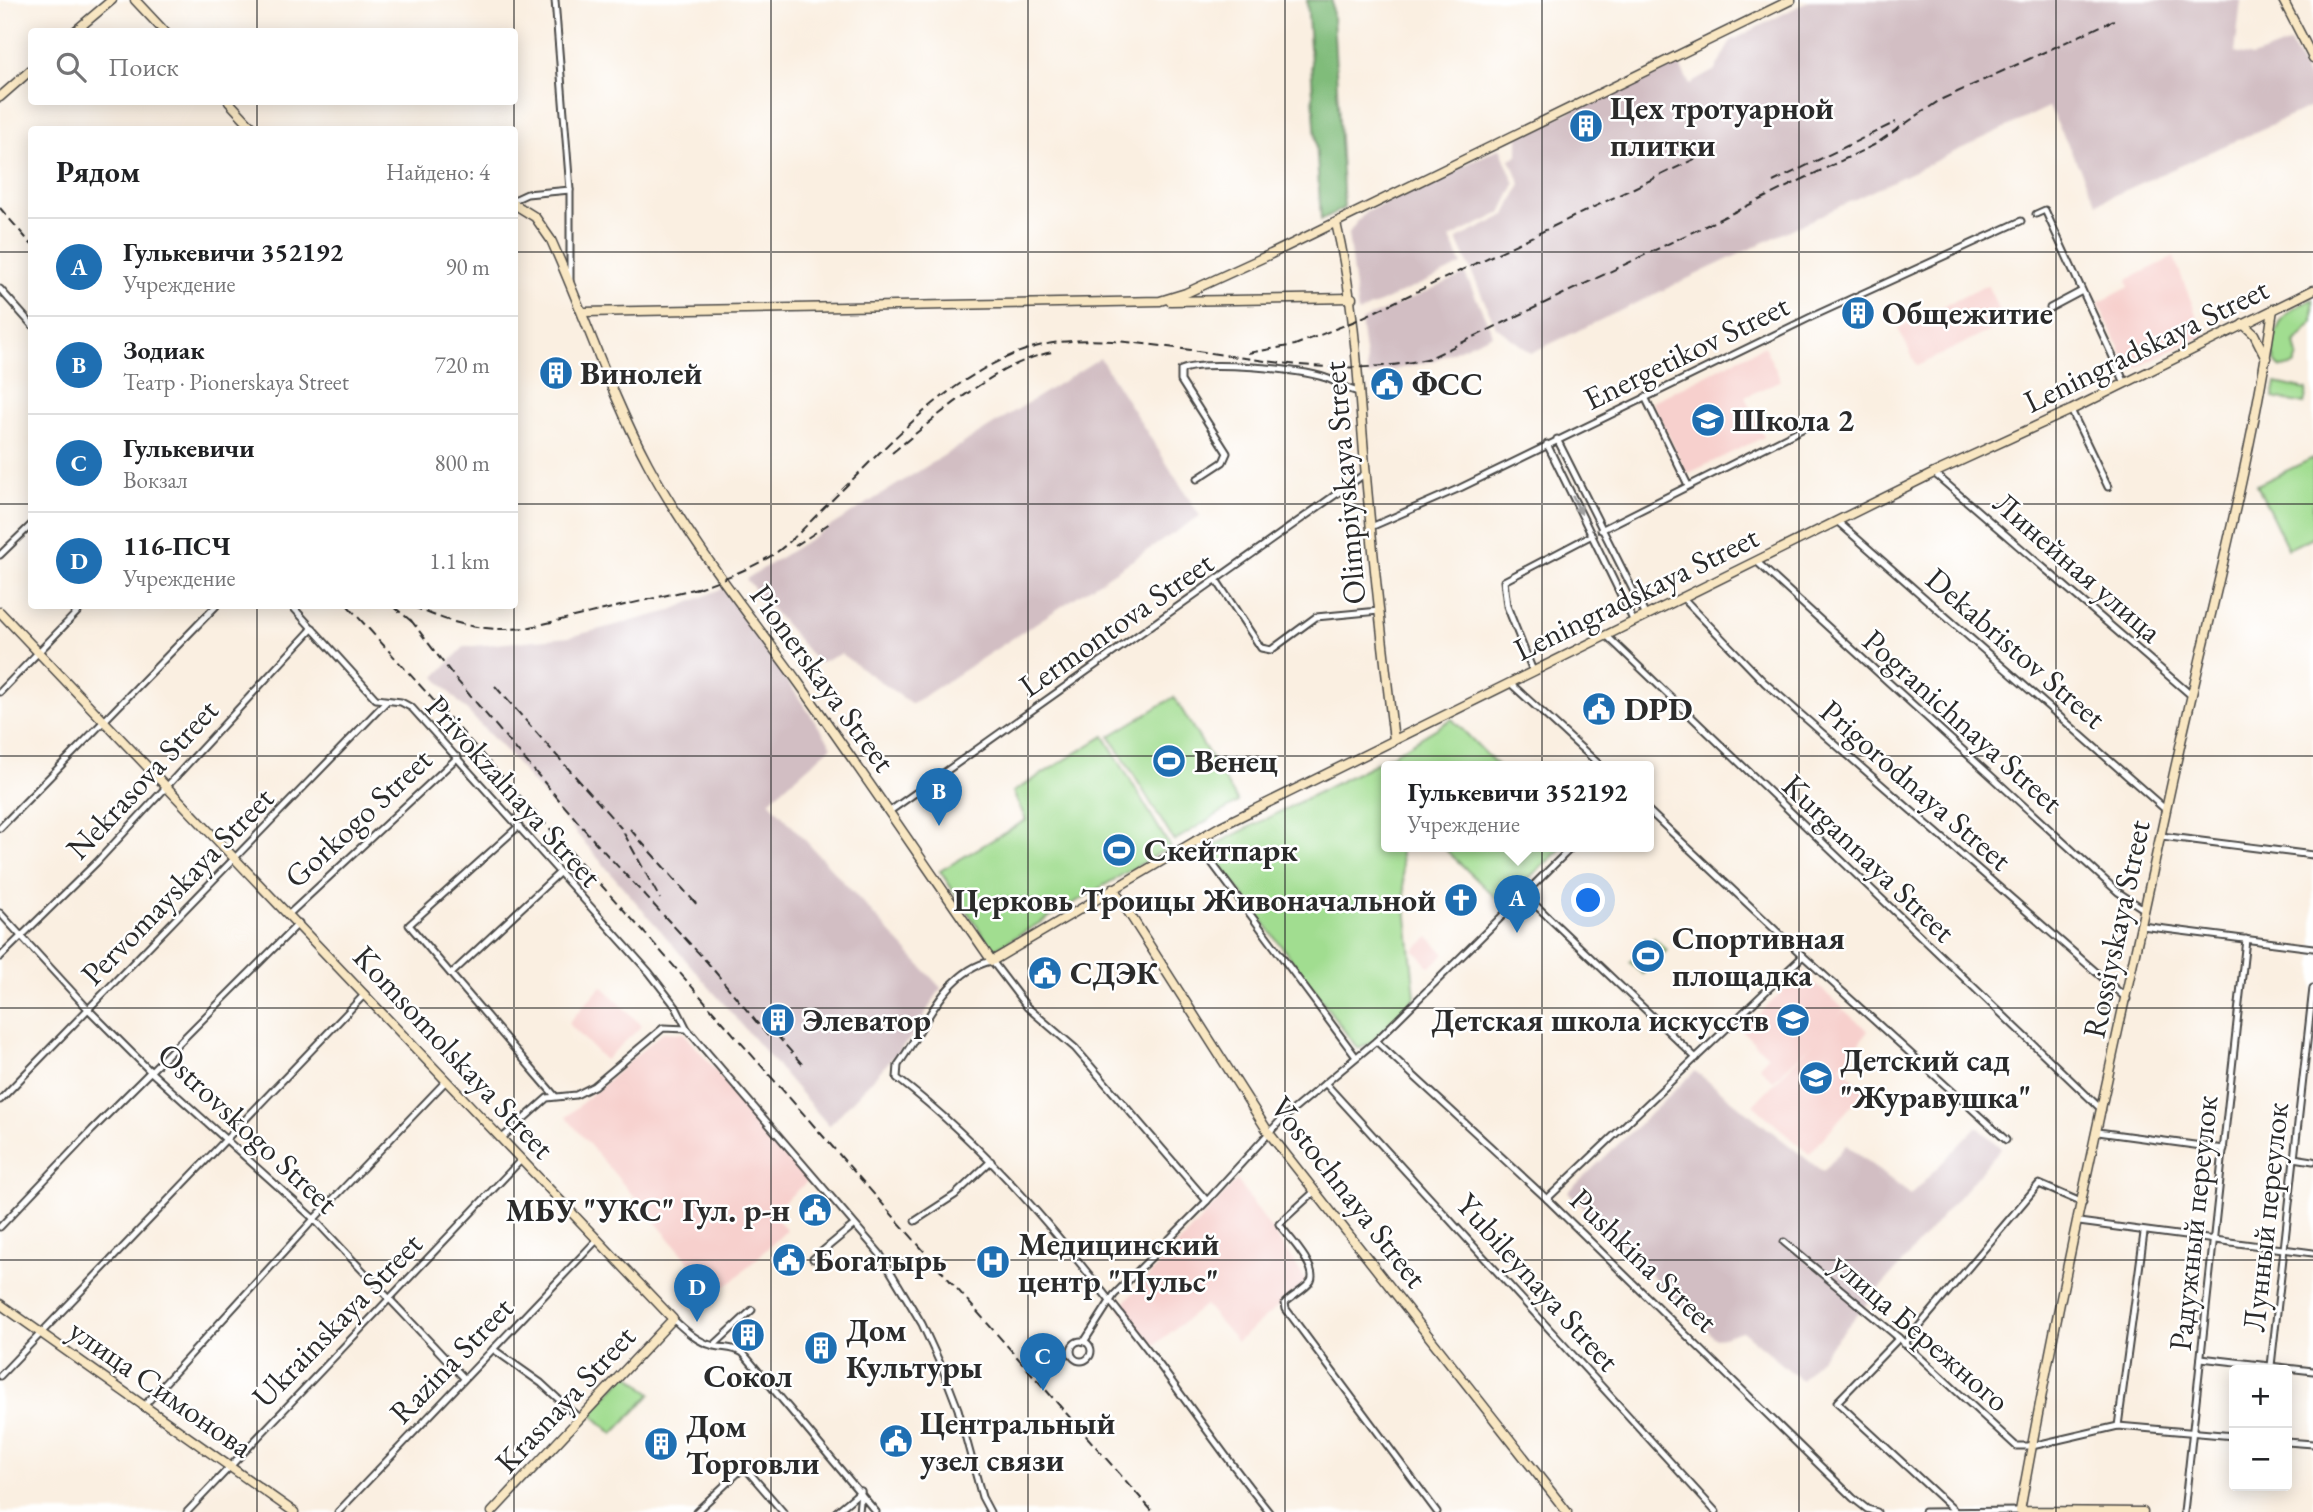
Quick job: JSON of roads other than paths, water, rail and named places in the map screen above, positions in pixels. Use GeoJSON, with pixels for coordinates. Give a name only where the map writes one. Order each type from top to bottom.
{"type":"FeatureCollection","features":[{"type":"Feature","properties":{"kind":"street"},"geometry":{"type":"LineString","coordinates":[[79,28],[111,0]]}},
{"type":"Feature","properties":{"kind":"street"},"geometry":{"type":"LineString","coordinates":[[135,0],[160,28]]}},
{"type":"Feature","properties":{"kind":"street"},"geometry":{"type":"LineString","coordinates":[[555,0],[570,190],[570,282]]}},
{"type":"Feature","properties":{"kind":"street"},"geometry":{"type":"LineString","coordinates":[[1160,301],[1186,293],[1336,222],[1791,0]]}},
{"type":"Feature","properties":{"kind":"street"},"geometry":{"type":"LineString","coordinates":[[2283,0],[2313,58]]}},
{"type":"Feature","properties":{"kind":"street"},"geometry":{"type":"LineString","coordinates":[[0,97],[28,72]]}},
{"type":"Feature","properties":{"kind":"street"},"geometry":{"type":"LineString","coordinates":[[232,105],[251,126]]}},
{"type":"Feature","properties":{"kind":"street"},"geometry":{"type":"LineString","coordinates":[[518,200],[527,194],[570,190]]}},
{"type":"Feature","properties":{"kind":"street","name":"Pionerskaya Street"},"geometry":{"type":"LineString","coordinates":[[518,205],[543,226],[584,312],[647,461],[720,580],[753,620],[1027,1007],[1075,1048],[1207,1201]]}},
{"type":"Feature","properties":{"kind":"street"},"geometry":{"type":"LineString","coordinates":[[2036,215],[2045,210],[2124,383]]}},
{"type":"Feature","properties":{"kind":"street","name":"Energetikov Street"},"geometry":{"type":"LineString","coordinates":[[1371,527],[2021,221]]}},
{"type":"Feature","properties":{"kind":"street","name":"Olimpiyskaya Street"},"geometry":{"type":"LineString","coordinates":[[1336,222],[1352,298],[1371,527],[1394,740]]}},
{"type":"Feature","properties":{"kind":"street"},"geometry":{"type":"LineString","coordinates":[[0,289],[28,320]]}},
{"type":"Feature","properties":{"kind":"street","name":"Leningradskaya Street"},"geometry":{"type":"LineString","coordinates":[[992,961],[1195,840],[1934,473],[2071,410],[2313,290]]}},
{"type":"Feature","properties":{"kind":"street"},"geometry":{"type":"LineString","coordinates":[[2050,308],[2082,291]]}},
{"type":"Feature","properties":{"kind":"street"},"geometry":{"type":"LineString","coordinates":[[584,312],[1352,298]]}},
{"type":"Feature","properties":{"kind":"street","name":"Rossiyskaya Street"},"geometry":{"type":"LineString","coordinates":[[2020,1511],[2166,810],[2266,358],[2273,309]]}},
{"type":"Feature","properties":{"kind":"street"},"geometry":{"type":"LineString","coordinates":[[2242,324],[2254,334],[2266,358]]}},
{"type":"Feature","properties":{"kind":"street"},"geometry":{"type":"LineString","coordinates":[[1197,479],[1223,462],[1227,453],[1181,381],[1181,370],[1193,365],[1212,364],[1317,376],[1360,392]]}},
{"type":"Feature","properties":{"kind":"street"},"geometry":{"type":"LineString","coordinates":[[1645,397],[1688,485]]}},
{"type":"Feature","properties":{"kind":"street"},"geometry":{"type":"LineString","coordinates":[[2071,410],[2108,487]]}},
{"type":"Feature","properties":{"kind":"street"},"geometry":{"type":"LineString","coordinates":[[1601,530],[1814,423]]}},
{"type":"Feature","properties":{"kind":"street"},"geometry":{"type":"LineString","coordinates":[[1557,439],[1646,616]]}},
{"type":"Feature","properties":{"kind":"street"},"geometry":{"type":"LineString","coordinates":[[1547,444],[1634,622]]}},
{"type":"Feature","properties":{"kind":"street","name":"Lermontova Street"},"geometry":{"type":"LineString","coordinates":[[890,811],[1366,473]]}},
{"type":"Feature","properties":{"kind":"street","name":"Линейная улица"},"geometry":{"type":"LineString","coordinates":[[1934,473],[2192,696]]}},
{"type":"Feature","properties":{"kind":"street","name":"Dekabristov Street"},"geometry":{"type":"LineString","coordinates":[[1838,521],[2166,810]]}},
{"type":"Feature","properties":{"kind":"street"},"geometry":{"type":"LineString","coordinates":[[0,555],[28,528]]}},
{"type":"Feature","properties":{"kind":"street"},"geometry":{"type":"LineString","coordinates":[[1533,671],[1507,606],[1504,581],[1591,535]]}},
{"type":"Feature","properties":{"kind":"street","name":"Pogranichnaya Street"},"geometry":{"type":"LineString","coordinates":[[1756,561],[2108,883],[2145,910]]}},
{"type":"Feature","properties":{"kind":"street"},"geometry":{"type":"LineString","coordinates":[[1217,581],[1261,648],[1271,650],[1316,617],[1380,611]]}},
{"type":"Feature","properties":{"kind":"street","name":"Prigorodnaya Street"},"geometry":{"type":"LineString","coordinates":[[1682,597],[1765,683],[2127,999]]}},
{"type":"Feature","properties":{"kind":"street"},"geometry":{"type":"LineString","coordinates":[[0,692],[80,609]]}},
{"type":"Feature","properties":{"kind":"street"},"geometry":{"type":"LineString","coordinates":[[0,828],[213,609]]}},
{"type":"Feature","properties":{"kind":"street","name":"Privokzalnaya Street"},"geometry":{"type":"LineString","coordinates":[[295,609],[376,699],[401,702],[412,708],[458,757],[649,972],[676,1007],[687,1029],[880,1254],[922,1324],[958,1409],[982,1497],[990,1512]]}},
{"type":"Feature","properties":{"kind":"street","name":"Komsomolskaya Street"},"geometry":{"type":"LineString","coordinates":[[0,612],[233,858],[299,923],[673,1319],[697,1339],[743,1353],[862,1491],[876,1512]]}},
{"type":"Feature","properties":{"kind":"street","name":"Nekrasova Street"},"geometry":{"type":"LineString","coordinates":[[0,957],[97,862],[313,628]]}},
{"type":"Feature","properties":{"kind":"street","name":"Kurgannaya Street"},"geometry":{"type":"LineString","coordinates":[[1606,635],[2102,1111]]}},
{"type":"Feature","properties":{"kind":"street"},"geometry":{"type":"LineString","coordinates":[[1510,683],[1595,761]]}},
{"type":"Feature","properties":{"kind":"street","name":"Pervomayskaya Street"},"geometry":{"type":"LineString","coordinates":[[0,1100],[386,702]]}},
{"type":"Feature","properties":{"kind":"street","name":"Gorkogo Street"},"geometry":{"type":"LineString","coordinates":[[289,914],[458,757]]}},
{"type":"Feature","properties":{"kind":"street"},"geometry":{"type":"LineString","coordinates":[[1654,816],[1802,956],[2006,1140]]}},
{"type":"Feature","properties":{"kind":"street"},"geometry":{"type":"LineString","coordinates":[[519,826],[409,925],[555,1097]]}},
{"type":"Feature","properties":{"kind":"street"},"geometry":{"type":"LineString","coordinates":[[2161,836],[2313,855]]}},
{"type":"Feature","properties":{"kind":"street"},"geometry":{"type":"LineString","coordinates":[[1195,840],[1356,1057]]}},
{"type":"Feature","properties":{"kind":"street"},"geometry":{"type":"LineString","coordinates":[[1084,1342],[1110,1302],[1269,1133],[1376,1041],[1567,852]]}},
{"type":"Feature","properties":{"kind":"street"},"geometry":{"type":"LineString","coordinates":[[451,974],[559,873]]}},
{"type":"Feature","properties":{"kind":"street","name":"Vostochnaya Street"},"geometry":{"type":"LineString","coordinates":[[1113,888],[1269,1133],[1567,1512]]}},
{"type":"Feature","properties":{"kind":"street"},"geometry":{"type":"LineString","coordinates":[[1524,894],[1696,1058]]}},
{"type":"Feature","properties":{"kind":"street","name":"Ostrovskogo Street"},"geometry":{"type":"LineString","coordinates":[[0,913],[89,1010],[152,1073],[314,1219],[464,1378]]}},
{"type":"Feature","properties":{"kind":"street","name":"Gorkogo Street"},"geometry":{"type":"LineString","coordinates":[[0,1227],[92,1130],[152,1073],[299,923]]}},
{"type":"Feature","properties":{"kind":"street"},"geometry":{"type":"LineString","coordinates":[[2142,926],[2313,948]]}},
{"type":"Feature","properties":{"kind":"street","name":"Радужный переулок"},"geometry":{"type":"LineString","coordinates":[[2184,1512],[2246,939]]}},
{"type":"Feature","properties":{"kind":"street"},"geometry":{"type":"LineString","coordinates":[[1546,1199],[1802,956]]}},
{"type":"Feature","properties":{"kind":"street"},"geometry":{"type":"LineString","coordinates":[[992,961],[978,963],[957,978],[898,1065],[896,1074],[991,1161],[1110,1302],[1269,1512]]}},
{"type":"Feature","properties":{"kind":"street","name":"Лунный переулок"},"geometry":{"type":"LineString","coordinates":[[2272,1365],[2313,988]]}},
{"type":"Feature","properties":{"kind":"street"},"geometry":{"type":"LineString","coordinates":[[0,1376],[365,994]]}},
{"type":"Feature","properties":{"kind":"street"},"geometry":{"type":"LineString","coordinates":[[502,1138],[547,1098],[576,1095],[594,1086],[643,1041],[663,1028],[675,1026],[687,1029]]}},
{"type":"Feature","properties":{"kind":"street","name":"Pushkina Street"},"geometry":{"type":"LineString","coordinates":[[1376,1041],[1546,1199],[1853,1498],[1867,1509],[1877,1512]]}},
{"type":"Feature","properties":{"kind":"street"},"geometry":{"type":"LineString","coordinates":[[143,1408],[314,1219],[446,1081]]}},
{"type":"Feature","properties":{"kind":"street","name":"Yubileynaya Street"},"geometry":{"type":"LineString","coordinates":[[1325,1083],[1716,1512]]}},
{"type":"Feature","properties":{"kind":"street"},"geometry":{"type":"LineString","coordinates":[[2098,1132],[2224,1149]]}},
{"type":"Feature","properties":{"kind":"street"},"geometry":{"type":"LineString","coordinates":[[2294,1158],[2313,1161]]}},
{"type":"Feature","properties":{"kind":"street","name":"Ukrainskaya Street"},"geometry":{"type":"LineString","coordinates":[[187,1512],[521,1160]]}},
{"type":"Feature","properties":{"kind":"street"},"geometry":{"type":"LineString","coordinates":[[915,1221],[955,1195],[991,1161]]}},
{"type":"Feature","properties":{"kind":"street"},"geometry":{"type":"LineString","coordinates":[[1904,1344],[2039,1184],[2083,1203]]}},
{"type":"Feature","properties":{"kind":"street"},"geometry":{"type":"LineString","coordinates":[[1315,1191],[1279,1224],[1309,1263],[1313,1274],[1310,1282],[1285,1303],[1286,1309],[1437,1512]]}},
{"type":"Feature","properties":{"kind":"street"},"geometry":{"type":"LineString","coordinates":[[2079,1222],[2144,1233],[2313,1253]]}},
{"type":"Feature","properties":{"kind":"street"},"geometry":{"type":"LineString","coordinates":[[813,1259],[854,1225]]}},
{"type":"Feature","properties":{"kind":"street"},"geometry":{"type":"LineString","coordinates":[[2118,1426],[2144,1233]]}},
{"type":"Feature","properties":{"kind":"street","name":"Razina Street"},"geometry":{"type":"LineString","coordinates":[[338,1512],[597,1240]]}},
{"type":"Feature","properties":{"kind":"street","name":"улица Бережного"},"geometry":{"type":"LineString","coordinates":[[1784,1242],[1899,1338],[2016,1446],[2032,1446]]}},
{"type":"Feature","properties":{"kind":"street","name":"улица Симонова"},"geometry":{"type":"LineString","coordinates":[[0,1304],[143,1408],[294,1512]]}},
{"type":"Feature","properties":{"kind":"street"},"geometry":{"type":"LineString","coordinates":[[713,1346],[752,1310]]}},
{"type":"Feature","properties":{"kind":"street","name":"Krasnaya Street"},"geometry":{"type":"LineString","coordinates":[[492,1512],[673,1319]]}},
{"type":"Feature","properties":{"kind":"street"},"geometry":{"type":"LineString","coordinates":[[1899,1338],[1837,1402],[1956,1512]]}},
{"type":"Feature","properties":{"kind":"street"},"geometry":{"type":"LineString","coordinates":[[493,1349],[541,1383],[580,1419]]}},
{"type":"Feature","properties":{"kind":"street"},"geometry":{"type":"LineString","coordinates":[[2201,1358],[2263,1365]]}},
{"type":"Feature","properties":{"kind":"street"},"geometry":{"type":"LineString","coordinates":[[2292,1368],[2313,1371]]}},
{"type":"Feature","properties":{"kind":"street"},"geometry":{"type":"LineString","coordinates":[[2032,1446],[2118,1426],[2229,1436]]}},
{"type":"Feature","properties":{"kind":"street"},"geometry":{"type":"LineString","coordinates":[[2292,1442],[2313,1444]]}},
{"type":"Feature","properties":{"kind":"street"},"geometry":{"type":"LineString","coordinates":[[696,1512],[741,1470],[747,1470],[783,1512]]}},
{"type":"Feature","properties":{"kind":"street"},"geometry":{"type":"LineString","coordinates":[[836,1512],[862,1491]]}},
{"type":"Feature","properties":{"kind":"street"},"geometry":{"type":"LineString","coordinates":[[859,1512],[862,1491]]}},
{"type":"Feature","properties":{"kind":"street"},"geometry":{"type":"LineString","coordinates":[[1924,1512],[2143,1512]]}},
{"type":"Feature","properties":{"kind":"railway"},"geometry":{"type":"LineString","coordinates":[[695,589],[747,569],[777,552],[923,412],[974,375],[1031,348],[1047,344],[1099,340],[1332,367],[1365,367],[1430,358],[1874,145],[1940,100],[2114,20]]}},
{"type":"Feature","properties":{"kind":"railway"},"geometry":{"type":"LineString","coordinates":[[1773,182],[1896,122]]}},
{"type":"Feature","properties":{"kind":"railway"},"geometry":{"type":"LineString","coordinates":[[1248,353],[1295,345],[1355,321],[1705,154]]}},
{"type":"Feature","properties":{"kind":"railway"},"geometry":{"type":"LineString","coordinates":[[0,208],[28,240]]}},
{"type":"Feature","properties":{"kind":"railway"},"geometry":{"type":"LineString","coordinates":[[892,453],[947,408],[989,379],[1010,367],[1053,352]]}},
{"type":"Feature","properties":{"kind":"railway"},"geometry":{"type":"LineString","coordinates":[[795,546],[830,523]]}},
{"type":"Feature","properties":{"kind":"railway"},"geometry":{"type":"LineString","coordinates":[[419,609],[440,618],[481,628],[526,628],[702,587]]}},
{"type":"Feature","properties":{"kind":"railway"},"geometry":{"type":"LineString","coordinates":[[351,609],[650,939],[1153,1512]]}},
{"type":"Feature","properties":{"kind":"railway"},"geometry":{"type":"LineString","coordinates":[[397,609],[417,626]]}},
{"type":"Feature","properties":{"kind":"railway"},"geometry":{"type":"LineString","coordinates":[[410,619],[455,678],[596,843],[707,962],[768,1036]]}},
{"type":"Feature","properties":{"kind":"railway"},"geometry":{"type":"LineString","coordinates":[[495,686],[621,828],[660,899]]}},
{"type":"Feature","properties":{"kind":"railway"},"geometry":{"type":"LineString","coordinates":[[630,829],[698,906]]}},
{"type":"Feature","properties":{"kind":"railway"},"geometry":{"type":"LineString","coordinates":[[766,1023],[802,1064]]}},
{"type":"Feature","properties":{"kind":"place","name":"Цех тротуарной плитки"},"geometry":{"type":"Point","coordinates":[1586,126]}},
{"type":"Feature","properties":{"kind":"place","name":"Общежитие"},"geometry":{"type":"Point","coordinates":[1858,313]}},
{"type":"Feature","properties":{"kind":"place","name":"Винолей"},"geometry":{"type":"Point","coordinates":[556,373]}},
{"type":"Feature","properties":{"kind":"place","name":"ФСС"},"geometry":{"type":"Point","coordinates":[1387,384]}},
{"type":"Feature","properties":{"kind":"place","name":"Школа 2"},"geometry":{"type":"Point","coordinates":[1708,420]}},
{"type":"Feature","properties":{"kind":"place","name":"DPD"},"geometry":{"type":"Point","coordinates":[1599,709]}},
{"type":"Feature","properties":{"kind":"place","name":"Венец"},"geometry":{"type":"Point","coordinates":[1169,761]}},
{"type":"Feature","properties":{"kind":"place","name":"Зодиак"},"geometry":{"type":"Point","coordinates":[939,826]}},
{"type":"Feature","properties":{"kind":"place","name":"Скейтпарк"},"geometry":{"type":"Point","coordinates":[1119,850]}},
{"type":"Feature","properties":{"kind":"place","name":"Церковь Троицы Живоначальной"},"geometry":{"type":"Point","coordinates":[1461,900]}},
{"type":"Feature","properties":{"kind":"place","name":"Гулькевичи 352192"},"geometry":{"type":"Point","coordinates":[1517,933]}},
{"type":"Feature","properties":{"kind":"place","name":"Спортивная площадка"},"geometry":{"type":"Point","coordinates":[1648,956]}},
{"type":"Feature","properties":{"kind":"place","name":"СДЭК"},"geometry":{"type":"Point","coordinates":[1045,973]}},
{"type":"Feature","properties":{"kind":"place","name":"Элеватор"},"geometry":{"type":"Point","coordinates":[778,1020]}},
{"type":"Feature","properties":{"kind":"place","name":"Детская школа искусств"},"geometry":{"type":"Point","coordinates":[1793,1020]}},
{"type":"Feature","properties":{"kind":"place","name":"Детский сад \"Журавушка\""},"geometry":{"type":"Point","coordinates":[1816,1078]}},
{"type":"Feature","properties":{"kind":"place","name":"МБУ \"УКС\" Гул. р-н"},"geometry":{"type":"Point","coordinates":[815,1210]}},
{"type":"Feature","properties":{"kind":"place","name":"Богатырь"},"geometry":{"type":"Point","coordinates":[789,1260]}},
{"type":"Feature","properties":{"kind":"place","name":"Медицинский центр \"Пульс\""},"geometry":{"type":"Point","coordinates":[993,1262]}},
{"type":"Feature","properties":{"kind":"place","name":"116-ПСЧ"},"geometry":{"type":"Point","coordinates":[697,1322]}},
{"type":"Feature","properties":{"kind":"place","name":"Сокол"},"geometry":{"type":"Point","coordinates":[748,1335]}},
{"type":"Feature","properties":{"kind":"place","name":"Дом Культуры"},"geometry":{"type":"Point","coordinates":[821,1348]}},
{"type":"Feature","properties":{"kind":"place","name":"Гулькевичи"},"geometry":{"type":"Point","coordinates":[1043,1391]}},
{"type":"Feature","properties":{"kind":"place","name":"Центральный узел связи"},"geometry":{"type":"Point","coordinates":[896,1441]}},
{"type":"Feature","properties":{"kind":"place","name":"Дом Торговли"},"geometry":{"type":"Point","coordinates":[661,1444]}}]}
